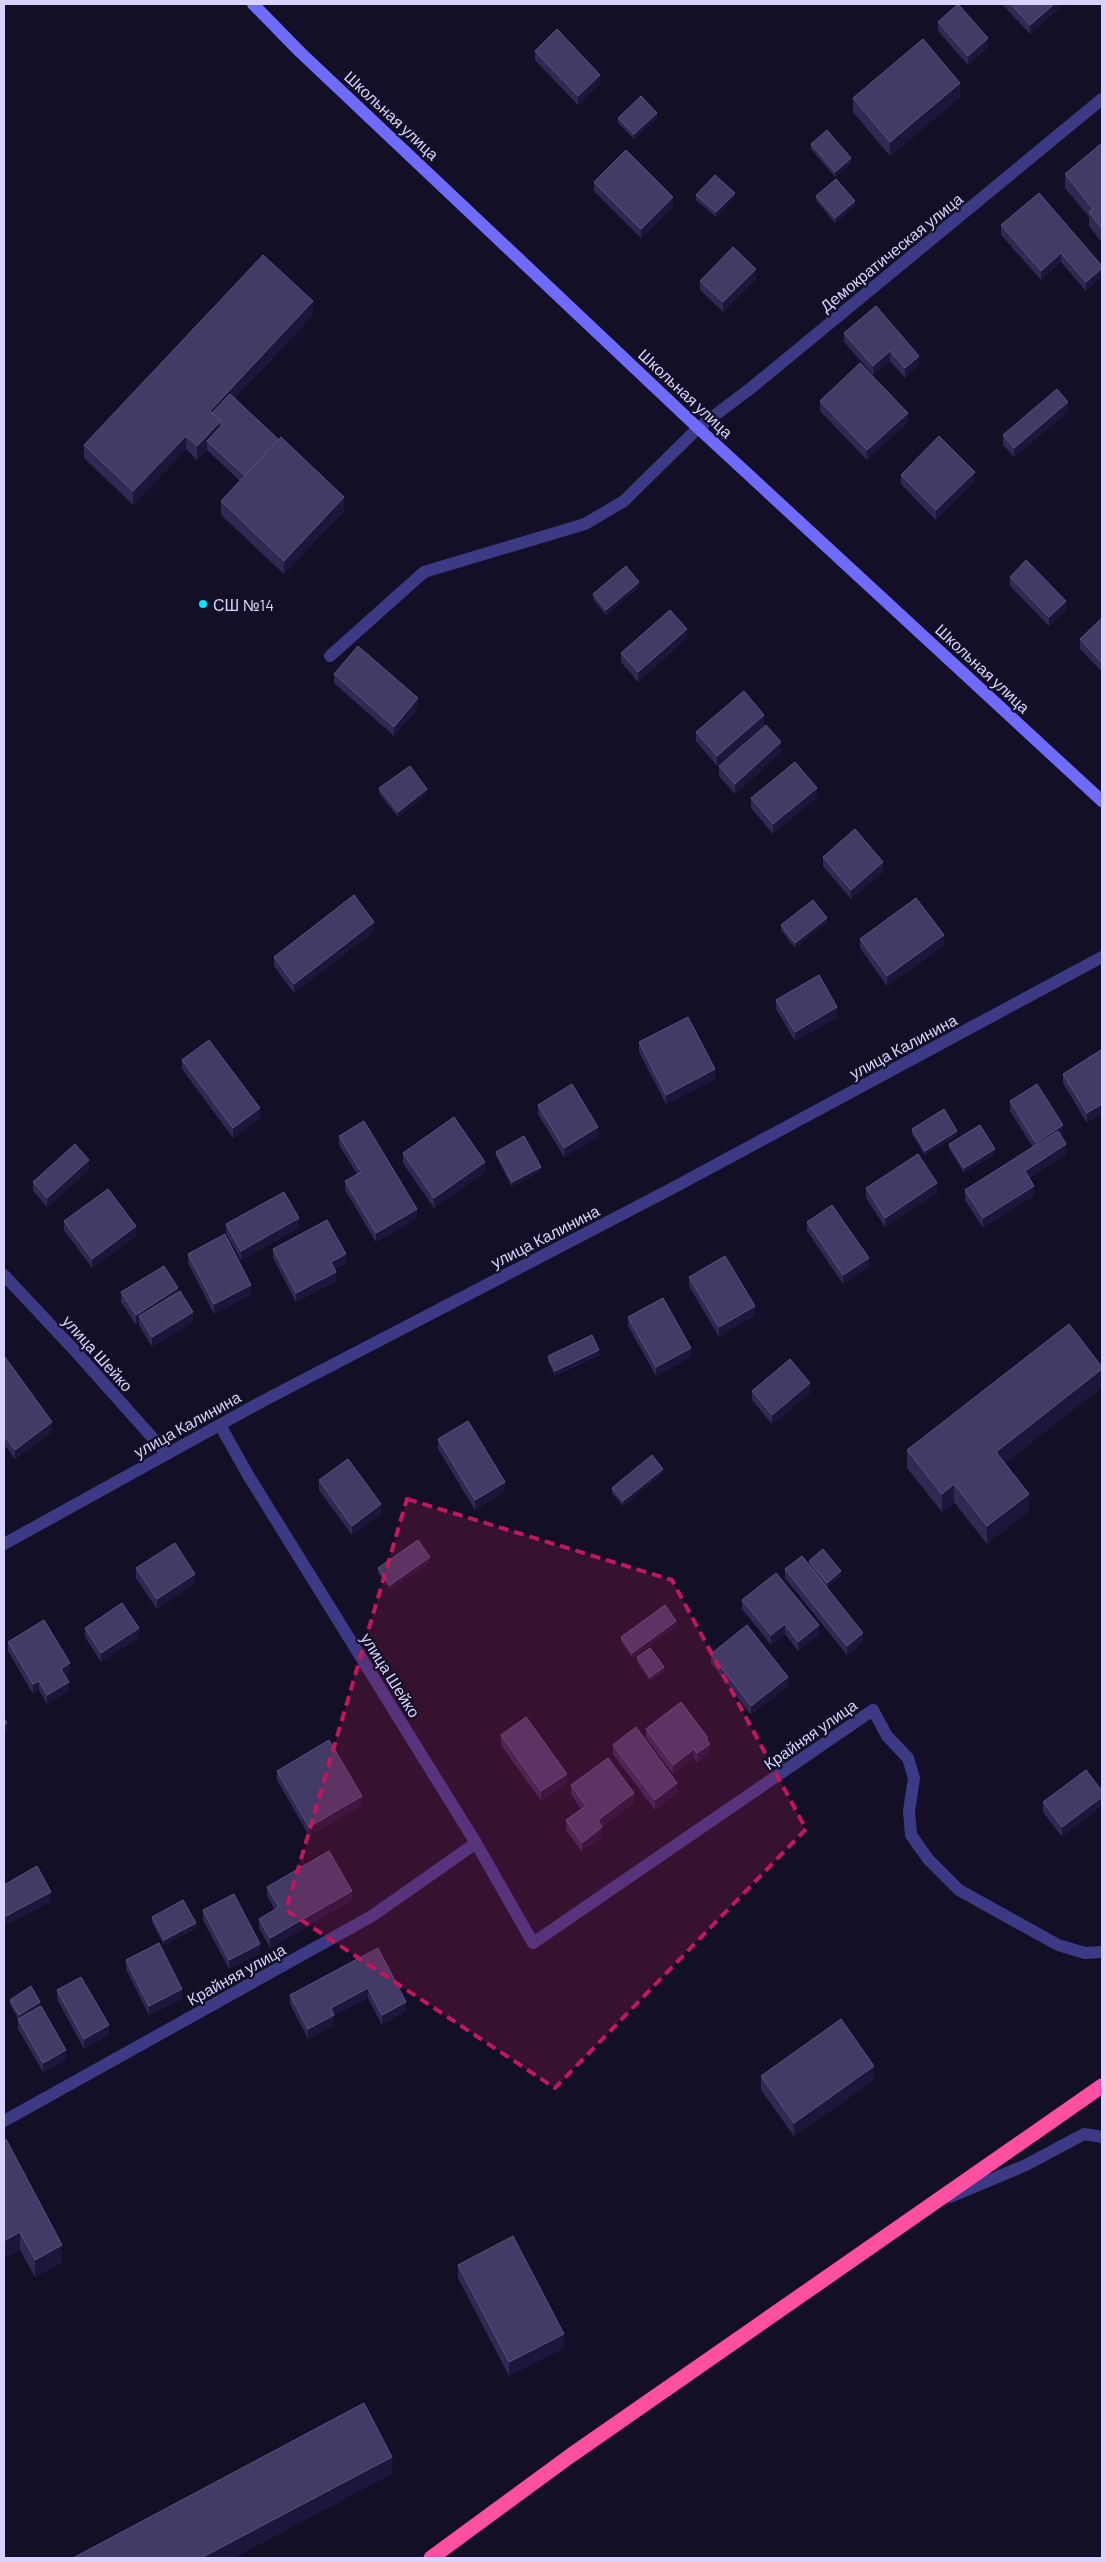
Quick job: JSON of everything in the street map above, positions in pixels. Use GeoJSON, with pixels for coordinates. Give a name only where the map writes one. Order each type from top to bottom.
{"type":"FeatureCollection","features":[{"type":"Feature","properties":{"kind":"highway"},"geometry":{"type":"LineString","coordinates":[[431,2558],[570,2456],[1102,2086]]}},
{"type":"Feature","properties":{"kind":"street","name":"Школьная улица"},"geometry":{"type":"LineString","coordinates":[[253,4],[300,52],[698,428],[1102,801]]}},
{"type":"Feature","properties":{"kind":"street","name":"Демократическая улица"},"geometry":{"type":"LineString","coordinates":[[330,656],[424,572],[585,524],[624,501],[698,428],[751,388],[1102,99]]}},
{"type":"Feature","properties":{"kind":"street","name":"улица Калинина"},"geometry":{"type":"LineString","coordinates":[[4,1544],[220,1425],[669,1190],[1102,957]]}},
{"type":"Feature","properties":{"kind":"street","name":"улица Шейко"},"geometry":{"type":"LineString","coordinates":[[4,1275],[77,1352],[167,1454]]}},
{"type":"Feature","properties":{"kind":"street","name":"улица Шейко"},"geometry":{"type":"LineString","coordinates":[[220,1425],[248,1476],[476,1843],[533,1943]]}},
{"type":"Feature","properties":{"kind":"street","name":"Крайняя улица"},"geometry":{"type":"LineString","coordinates":[[533,1943],[873,1710],[887,1736],[908,1758],[914,1778],[909,1811],[911,1835],[928,1858],[959,1890],[1058,1945],[1085,1953],[1102,1952]]}},
{"type":"Feature","properties":{"kind":"street","name":"Крайняя улица"},"geometry":{"type":"LineString","coordinates":[[4,2121],[372,1916],[476,1843]]}},
{"type":"Feature","properties":{"kind":"street"},"geometry":{"type":"LineString","coordinates":[[932,2204],[1026,2165],[1084,2134],[1102,2137]]}},
{"type":"Feature","properties":{"kind":"highlighted area"},"geometry":{"type":"Polygon","coordinates":[[[407,1499],[672,1580],[806,1829],[555,2088],[286,1910],[407,1499]]]}},
{"type":"Feature","properties":{"kind":"building"},"geometry":{"type":"Polygon","coordinates":[[[958,4],[988,38],[968,56],[938,22],[958,4]]]}},
{"type":"Feature","properties":{"kind":"building"},"geometry":{"type":"Polygon","coordinates":[[[1011,4],[1054,4],[1030,25],[1011,4]]]}},
{"type":"Feature","properties":{"kind":"building"},"geometry":{"type":"Polygon","coordinates":[[[557,29],[600,75],[578,96],[535,51],[557,29]]]}},
{"type":"Feature","properties":{"kind":"building"},"geometry":{"type":"Polygon","coordinates":[[[923,39],[960,83],[890,142],[853,98],[923,39]]]}},
{"type":"Feature","properties":{"kind":"building"},"geometry":{"type":"Polygon","coordinates":[[[641,96],[657,113],[634,134],[618,118],[641,96]]]}},
{"type":"Feature","properties":{"kind":"building"},"geometry":{"type":"Polygon","coordinates":[[[827,130],[851,158],[835,172],[811,144],[827,130]]]}},
{"type":"Feature","properties":{"kind":"building"},"geometry":{"type":"Polygon","coordinates":[[[1102,143],[1102,229],[1089,212],[1093,209],[1065,174],[1102,143]]]}},
{"type":"Feature","properties":{"kind":"building"},"geometry":{"type":"Polygon","coordinates":[[[626,150],[673,197],[641,229],[594,182],[626,150]]]}},
{"type":"Feature","properties":{"kind":"building"},"geometry":{"type":"Polygon","coordinates":[[[715,175],[735,193],[716,212],[696,195],[715,175]]]}},
{"type":"Feature","properties":{"kind":"building"},"geometry":{"type":"Polygon","coordinates":[[[836,179],[855,201],[835,218],[816,196],[836,179]]]}},
{"type":"Feature","properties":{"kind":"building"},"geometry":{"type":"Polygon","coordinates":[[[1039,193],[1102,266],[1086,282],[1061,253],[1041,271],[1001,225],[1039,193]]]}},
{"type":"Feature","properties":{"kind":"building"},"geometry":{"type":"Polygon","coordinates":[[[733,247],[756,269],[723,302],[700,281],[733,247]]]}},
{"type":"Feature","properties":{"kind":"building"},"geometry":{"type":"Polygon","coordinates":[[[263,255],[313,301],[210,411],[221,421],[197,446],[186,436],[133,491],[84,445],[263,255]]]}},
{"type":"Feature","properties":{"kind":"building"},"geometry":{"type":"Polygon","coordinates":[[[876,306],[919,356],[905,368],[890,351],[873,366],[844,333],[876,306]]]}},
{"type":"Feature","properties":{"kind":"building"},"geometry":{"type":"Polygon","coordinates":[[[860,363],[908,413],[867,450],[820,401],[860,363]]]}},
{"type":"Feature","properties":{"kind":"building"},"geometry":{"type":"Polygon","coordinates":[[[1057,389],[1068,402],[1014,448],[1003,435],[1057,389]]]}},
{"type":"Feature","properties":{"kind":"building"},"geometry":{"type":"Polygon","coordinates":[[[230,394],[279,440],[245,476],[207,441],[221,426],[221,421],[212,413],[230,394]]]}},
{"type":"Feature","properties":{"kind":"building"},"geometry":{"type":"Polygon","coordinates":[[[939,436],[975,472],[936,510],[901,475],[939,436]]]}},
{"type":"Feature","properties":{"kind":"building"},"geometry":{"type":"Polygon","coordinates":[[[281,437],[344,497],[284,561],[221,501],[281,437]]]}},
{"type":"Feature","properties":{"kind":"building"},"geometry":{"type":"Polygon","coordinates":[[[1026,560],[1066,601],[1049,617],[1010,577],[1026,560]]]}},
{"type":"Feature","properties":{"kind":"building"},"geometry":{"type":"Polygon","coordinates":[[[626,566],[639,582],[606,610],[593,594],[626,566]]]}},
{"type":"Feature","properties":{"kind":"building"},"geometry":{"type":"Polygon","coordinates":[[[670,610],[687,629],[638,672],[621,653],[670,610]]]}},
{"type":"Feature","properties":{"kind":"building"},"geometry":{"type":"Polygon","coordinates":[[[1102,618],[1102,663],[1080,639],[1102,618]]]}},
{"type":"Feature","properties":{"kind":"building"},"geometry":{"type":"Polygon","coordinates":[[[358,646],[418,698],[394,727],[334,674],[358,646]]]}},
{"type":"Feature","properties":{"kind":"building"},"geometry":{"type":"Polygon","coordinates":[[[744,691],[764,715],[717,756],[696,732],[744,691]]]}},
{"type":"Feature","properties":{"kind":"building"},"geometry":{"type":"Polygon","coordinates":[[[766,725],[781,742],[735,784],[719,766],[766,725]]]}},
{"type":"Feature","properties":{"kind":"building"},"geometry":{"type":"Polygon","coordinates":[[[795,762],[817,788],[773,824],[751,798],[795,762]]]}},
{"type":"Feature","properties":{"kind":"building"},"geometry":{"type":"Polygon","coordinates":[[[410,766],[427,789],[398,812],[379,788],[410,766]]]}},
{"type":"Feature","properties":{"kind":"building"},"geometry":{"type":"Polygon","coordinates":[[[855,829],[883,862],[851,890],[823,857],[855,829]]]}},
{"type":"Feature","properties":{"kind":"building"},"geometry":{"type":"Polygon","coordinates":[[[354,895],[374,922],[294,984],[274,957],[354,895]]]}},
{"type":"Feature","properties":{"kind":"building"},"geometry":{"type":"Polygon","coordinates":[[[916,898],[944,935],[887,976],[860,939],[916,898]]]}},
{"type":"Feature","properties":{"kind":"building"},"geometry":{"type":"Polygon","coordinates":[[[813,900],[827,918],[795,943],[781,925],[813,900]]]}},
{"type":"Feature","properties":{"kind":"building"},"geometry":{"type":"Polygon","coordinates":[[[819,975],[837,1007],[795,1032],[776,1000],[819,975]]]}},
{"type":"Feature","properties":{"kind":"building"},"geometry":{"type":"Polygon","coordinates":[[[688,1017],[715,1069],[666,1095],[639,1042],[688,1017]]]}},
{"type":"Feature","properties":{"kind":"building"},"geometry":{"type":"Polygon","coordinates":[[[209,1040],[260,1108],[233,1128],[182,1060],[209,1040]]]}},
{"type":"Feature","properties":{"kind":"building"},"geometry":{"type":"Polygon","coordinates":[[[1101,1050],[1102,1104],[1087,1113],[1063,1074],[1101,1050]]]}},
{"type":"Feature","properties":{"kind":"building"},"geometry":{"type":"Polygon","coordinates":[[[572,1084],[598,1127],[564,1148],[538,1105],[572,1084]]]}},
{"type":"Feature","properties":{"kind":"building"},"geometry":{"type":"Polygon","coordinates":[[[1037,1084],[1063,1125],[1036,1143],[1010,1101],[1037,1084]]]}},
{"type":"Feature","properties":{"kind":"building"},"geometry":{"type":"Polygon","coordinates":[[[944,1109],[957,1131],[925,1151],[912,1129],[944,1109]]]}},
{"type":"Feature","properties":{"kind":"building"},"geometry":{"type":"Polygon","coordinates":[[[454,1117],[485,1162],[434,1198],[403,1153],[454,1117]]]}},
{"type":"Feature","properties":{"kind":"building"},"geometry":{"type":"Polygon","coordinates":[[[364,1121],[417,1209],[376,1233],[345,1181],[361,1172],[339,1136],[364,1121]]]}},
{"type":"Feature","properties":{"kind":"building"},"geometry":{"type":"Polygon","coordinates":[[[980,1125],[995,1149],[964,1168],[949,1144],[980,1125]]]}},
{"type":"Feature","properties":{"kind":"building"},"geometry":{"type":"Polygon","coordinates":[[[1058,1131],[1066,1144],[1025,1171],[1034,1186],[983,1218],[965,1190],[1058,1131]]]}},
{"type":"Feature","properties":{"kind":"building"},"geometry":{"type":"Polygon","coordinates":[[[524,1136],[541,1167],[512,1182],[496,1152],[524,1136]]]}},
{"type":"Feature","properties":{"kind":"building"},"geometry":{"type":"Polygon","coordinates":[[[75,1144],[89,1160],[47,1198],[33,1182],[75,1144]]]}},
{"type":"Feature","properties":{"kind":"building"},"geometry":{"type":"Polygon","coordinates":[[[918,1154],[937,1183],[885,1218],[866,1188],[918,1154]]]}},
{"type":"Feature","properties":{"kind":"building"},"geometry":{"type":"Polygon","coordinates":[[[108,1189],[136,1226],[92,1259],[64,1221],[108,1189]]]}},
{"type":"Feature","properties":{"kind":"building"},"geometry":{"type":"Polygon","coordinates":[[[284,1192],[299,1218],[241,1251],[226,1224],[284,1192]]]}},
{"type":"Feature","properties":{"kind":"building"},"geometry":{"type":"Polygon","coordinates":[[[832,1205],[869,1258],[843,1275],[807,1222],[832,1205]]]}},
{"type":"Feature","properties":{"kind":"building"},"geometry":{"type":"Polygon","coordinates":[[[327,1220],[346,1254],[331,1262],[336,1272],[296,1293],[273,1249],[327,1220]]]}},
{"type":"Feature","properties":{"kind":"building"},"geometry":{"type":"Polygon","coordinates":[[[225,1234],[251,1285],[214,1304],[188,1254],[225,1234]]]}},
{"type":"Feature","properties":{"kind":"building"},"geometry":{"type":"Polygon","coordinates":[[[725,1256],[755,1306],[719,1327],[689,1277],[725,1256]]]}},
{"type":"Feature","properties":{"kind":"building"},"geometry":{"type":"Polygon","coordinates":[[[164,1266],[178,1288],[136,1315],[121,1292],[164,1266]]]}},
{"type":"Feature","properties":{"kind":"building"},"geometry":{"type":"Polygon","coordinates":[[[180,1291],[193,1312],[152,1337],[139,1316],[180,1291]]]}},
{"type":"Feature","properties":{"kind":"building"},"geometry":{"type":"Polygon","coordinates":[[[663,1298],[691,1348],[656,1367],[628,1317],[663,1298]]]}},
{"type":"Feature","properties":{"kind":"building"},"geometry":{"type":"Polygon","coordinates":[[[1069,1324],[1102,1369],[996,1452],[1029,1494],[987,1526],[954,1484],[942,1494],[907,1450],[1069,1324]]]}},
{"type":"Feature","properties":{"kind":"building"},"geometry":{"type":"Polygon","coordinates":[[[592,1335],[599,1350],[555,1371],[548,1356],[592,1335]]]}},
{"type":"Feature","properties":{"kind":"building"},"geometry":{"type":"Polygon","coordinates":[[[5,1357],[52,1422],[15,1450],[4,1435],[5,1357]]]}},
{"type":"Feature","properties":{"kind":"building"},"geometry":{"type":"Polygon","coordinates":[[[790,1359],[810,1383],[772,1415],[752,1391],[790,1359]]]}},
{"type":"Feature","properties":{"kind":"building"},"geometry":{"type":"Polygon","coordinates":[[[468,1421],[505,1482],[475,1500],[438,1439],[468,1421]]]}},
{"type":"Feature","properties":{"kind":"building"},"geometry":{"type":"Polygon","coordinates":[[[652,1455],[663,1469],[623,1501],[612,1488],[652,1455]]]}},
{"type":"Feature","properties":{"kind":"building"},"geometry":{"type":"Polygon","coordinates":[[[348,1459],[381,1504],[352,1526],[319,1480],[348,1459]]]}},
{"type":"Feature","properties":{"kind":"building"},"geometry":{"type":"Polygon","coordinates":[[[418,1540],[430,1557],[390,1585],[378,1568],[418,1540]]]}},
{"type":"Feature","properties":{"kind":"building"},"geometry":{"type":"Polygon","coordinates":[[[175,1543],[195,1574],[157,1599],[136,1568],[175,1543]]]}},
{"type":"Feature","properties":{"kind":"building"},"geometry":{"type":"Polygon","coordinates":[[[823,1549],[841,1571],[827,1583],[809,1561],[823,1549]]]}},
{"type":"Feature","properties":{"kind":"building"},"geometry":{"type":"Polygon","coordinates":[[[802,1556],[863,1633],[847,1646],[785,1569],[802,1556]]]}},
{"type":"Feature","properties":{"kind":"building"},"geometry":{"type":"Polygon","coordinates":[[[776,1573],[819,1625],[798,1642],[785,1624],[771,1635],[742,1600],[776,1573]]]}},
{"type":"Feature","properties":{"kind":"building"},"geometry":{"type":"Polygon","coordinates":[[[122,1603],[139,1628],[101,1653],[85,1628],[122,1603]]]}},
{"type":"Feature","properties":{"kind":"building"},"geometry":{"type":"Polygon","coordinates":[[[665,1605],[676,1621],[632,1653],[621,1637],[665,1605]]]}},
{"type":"Feature","properties":{"kind":"building"},"geometry":{"type":"Polygon","coordinates":[[[44,1620],[70,1663],[61,1669],[69,1682],[47,1695],[39,1681],[33,1684],[8,1642],[44,1620]]]}},
{"type":"Feature","properties":{"kind":"building"},"geometry":{"type":"Polygon","coordinates":[[[747,1625],[788,1677],[751,1706],[711,1654],[747,1625]]]}},
{"type":"Feature","properties":{"kind":"building"},"geometry":{"type":"Polygon","coordinates":[[[650,1648],[664,1667],[650,1677],[637,1657],[650,1648]]]}},
{"type":"Feature","properties":{"kind":"building"},"geometry":{"type":"Polygon","coordinates":[[[681,1702],[708,1738],[706,1739],[710,1744],[697,1753],[694,1749],[673,1765],[646,1729],[681,1702]]]}},
{"type":"Feature","properties":{"kind":"building"},"geometry":{"type":"Polygon","coordinates":[[[526,1717],[567,1774],[541,1791],[501,1735],[526,1717]]]}},
{"type":"Feature","properties":{"kind":"building"},"geometry":{"type":"Polygon","coordinates":[[[636,1727],[677,1783],[655,1800],[613,1745],[636,1727]]]}},
{"type":"Feature","properties":{"kind":"building"},"geometry":{"type":"Polygon","coordinates":[[[329,1740],[362,1796],[309,1827],[277,1771],[329,1740]]]}},
{"type":"Feature","properties":{"kind":"building"},"geometry":{"type":"Polygon","coordinates":[[[608,1758],[634,1793],[598,1820],[602,1827],[582,1843],[566,1820],[586,1806],[571,1785],[608,1758]]]}},
{"type":"Feature","properties":{"kind":"building"},"geometry":{"type":"Polygon","coordinates":[[[1086,1770],[1102,1791],[1102,1797],[1062,1827],[1043,1802],[1086,1770]]]}},
{"type":"Feature","properties":{"kind":"building"},"geometry":{"type":"Polygon","coordinates":[[[329,1851],[352,1891],[270,1938],[259,1919],[279,1907],[267,1887],[329,1851]]]}},
{"type":"Feature","properties":{"kind":"building"},"geometry":{"type":"Polygon","coordinates":[[[37,1866],[51,1892],[4,1917],[4,1885],[37,1866]]]}},
{"type":"Feature","properties":{"kind":"building"},"geometry":{"type":"Polygon","coordinates":[[[234,1894],[260,1944],[229,1960],[203,1910],[234,1894]]]}},
{"type":"Feature","properties":{"kind":"building"},"geometry":{"type":"Polygon","coordinates":[[[183,1900],[196,1923],[164,1940],[152,1917],[183,1900]]]}},
{"type":"Feature","properties":{"kind":"building"},"geometry":{"type":"Polygon","coordinates":[[[159,1943],[182,1989],[149,2006],[126,1960],[159,1943]]]}},
{"type":"Feature","properties":{"kind":"building"},"geometry":{"type":"Polygon","coordinates":[[[378,1948],[406,2002],[382,2015],[368,1988],[331,2008],[334,2015],[308,2029],[290,1995],[378,1948]]]}},
{"type":"Feature","properties":{"kind":"building"},"geometry":{"type":"Polygon","coordinates":[[[81,1977],[109,2025],[84,2039],[57,1990],[81,1977]]]}},
{"type":"Feature","properties":{"kind":"building"},"geometry":{"type":"Polygon","coordinates":[[[31,1986],[40,2002],[19,2015],[10,2000],[31,1986]]]}},
{"type":"Feature","properties":{"kind":"building"},"geometry":{"type":"Polygon","coordinates":[[[41,2006],[66,2050],[43,2063],[18,2019],[41,2006]]]}},
{"type":"Feature","properties":{"kind":"building"},"geometry":{"type":"Polygon","coordinates":[[[841,2019],[874,2066],[794,2123],[761,2076],[841,2019]]]}},
{"type":"Feature","properties":{"kind":"building"},"geometry":{"type":"Polygon","coordinates":[[[6,2139],[62,2245],[35,2260],[20,2232],[4,2241],[4,2140],[6,2139]]]}},
{"type":"Feature","properties":{"kind":"building"},"geometry":{"type":"Polygon","coordinates":[[[513,2236],[564,2334],[509,2362],[458,2265],[513,2236]]]}},
{"type":"Feature","properties":{"kind":"building"},"geometry":{"type":"Polygon","coordinates":[[[364,2403],[392,2457],[201,2558],[73,2558],[364,2403]]]}},
{"type":"Feature","properties":{"kind":"place","name":"СШ №14"},"geometry":{"type":"Point","coordinates":[203,604]}}]}
